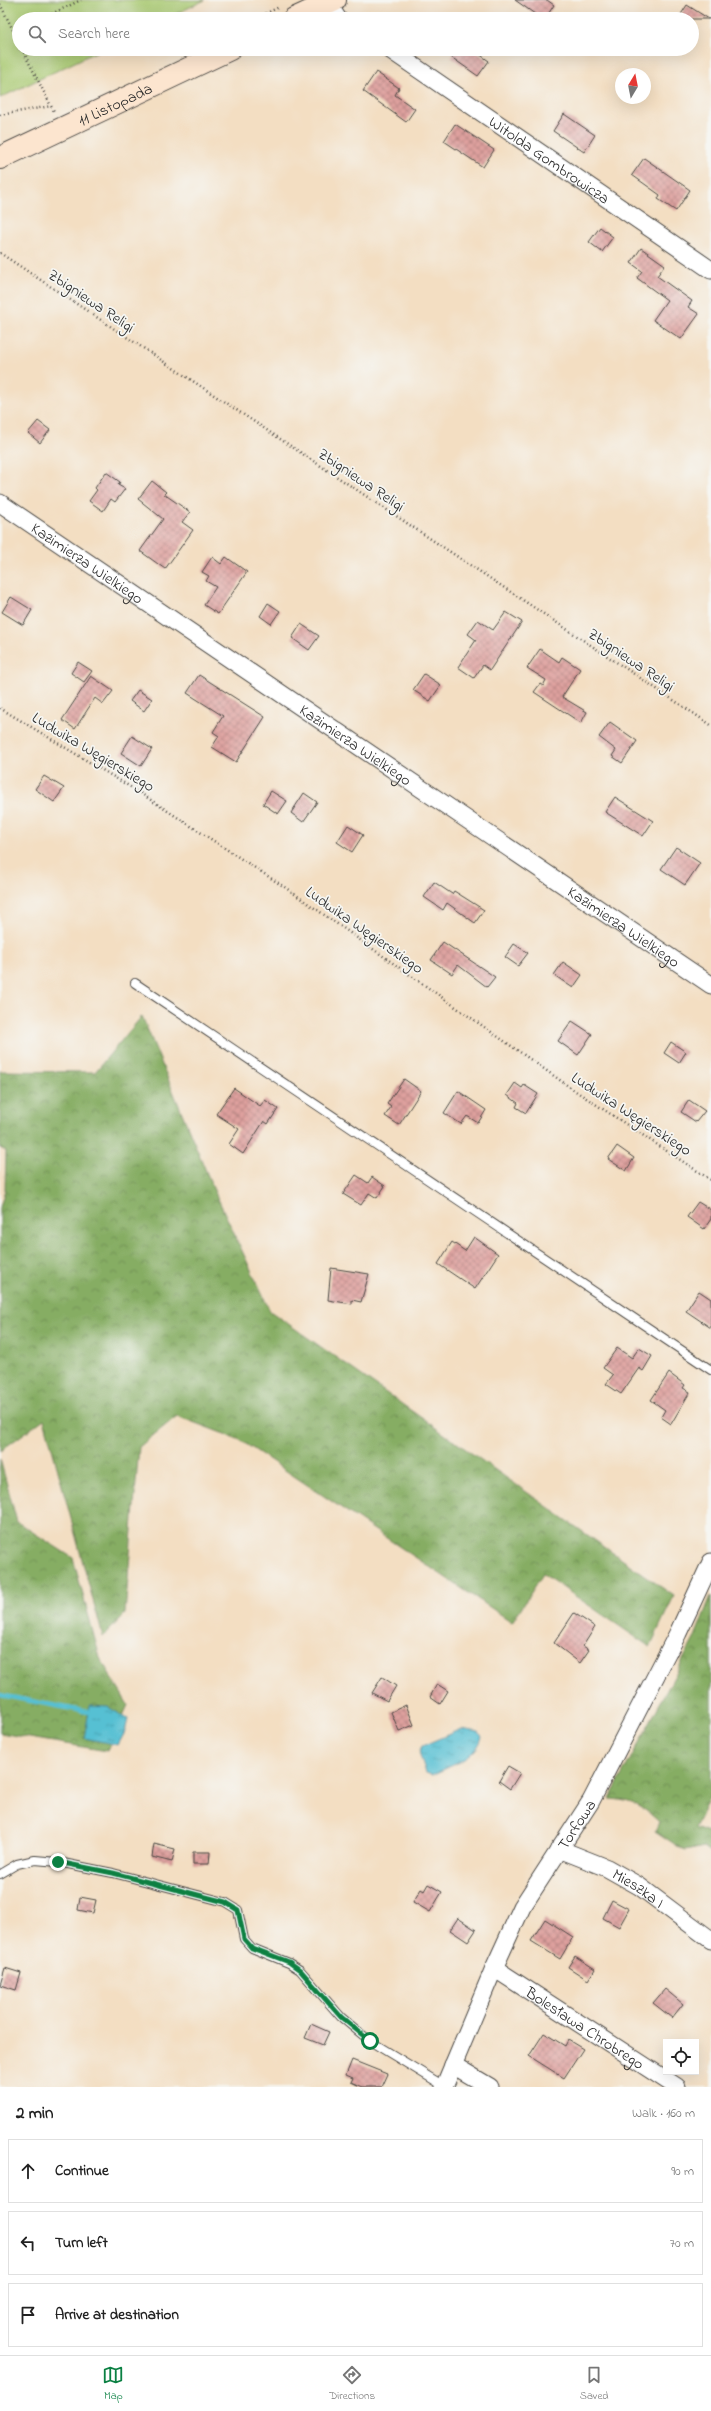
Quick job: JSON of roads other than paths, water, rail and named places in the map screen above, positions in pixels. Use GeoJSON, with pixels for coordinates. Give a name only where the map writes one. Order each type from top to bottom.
{"type":"FeatureCollection","features":[{"type":"Feature","properties":{"kind":"street"},"geometry":{"type":"LineString","coordinates":[[297,12],[333,8]]}},
{"type":"Feature","properties":{"kind":"street","name":"11 Listopada"},"geometry":{"type":"LineString","coordinates":[[0,158],[64,126],[215,56]]}},
{"type":"Feature","properties":{"kind":"street","name":"Witolda Gombrowicza"},"geometry":{"type":"LineString","coordinates":[[399,56],[711,270]]}},
{"type":"Feature","properties":{"kind":"street","name":"Kazimierza Wielkiego"},"geometry":{"type":"LineString","coordinates":[[0,503],[711,985]]}},
{"type":"Feature","properties":{"kind":"street","name":"Torfowa"},"geometry":{"type":"LineString","coordinates":[[444,2086],[494,1968],[522,1908],[591,1801],[678,1633],[711,1562]]}},
{"type":"Feature","properties":{"kind":"street","name":"Mieszka I"},"geometry":{"type":"LineString","coordinates":[[559,1849],[607,1868],[639,1886],[711,1940]]}},
{"type":"Feature","properties":{"kind":"street","name":"Bolesława Chrobrego"},"geometry":{"type":"LineString","coordinates":[[494,1968],[677,2087]]}},
{"type":"Feature","properties":{"kind":"street"},"geometry":{"type":"LineString","coordinates":[[453,2064],[490,2087]]}},
{"type":"Feature","properties":{"kind":"lane"},"geometry":{"type":"LineString","coordinates":[[135,983],[711,1370]]}},
{"type":"Feature","properties":{"kind":"lane"},"geometry":{"type":"LineString","coordinates":[[0,1874],[17,1864],[35,1860],[58,1862],[113,1873],[225,1902],[238,1910],[244,1939],[252,1948],[289,1962],[300,1970],[341,2017],[370,2041],[444,2086]]}},
{"type":"Feature","properties":{"kind":"water"},"geometry":{"type":"Polygon","coordinates":[[[90,1706],[108,1707],[128,1719],[125,1732],[118,1745],[84,1738],[90,1706]]]}},
{"type":"Feature","properties":{"kind":"water"},"geometry":{"type":"Polygon","coordinates":[[[461,1729],[478,1732],[482,1736],[475,1750],[469,1756],[454,1765],[432,1775],[426,1773],[419,1752],[422,1746],[461,1729]]]}},
{"type":"Feature","properties":{"kind":"waterway"},"geometry":{"type":"LineString","coordinates":[[0,1695],[88,1712]]}}]}
